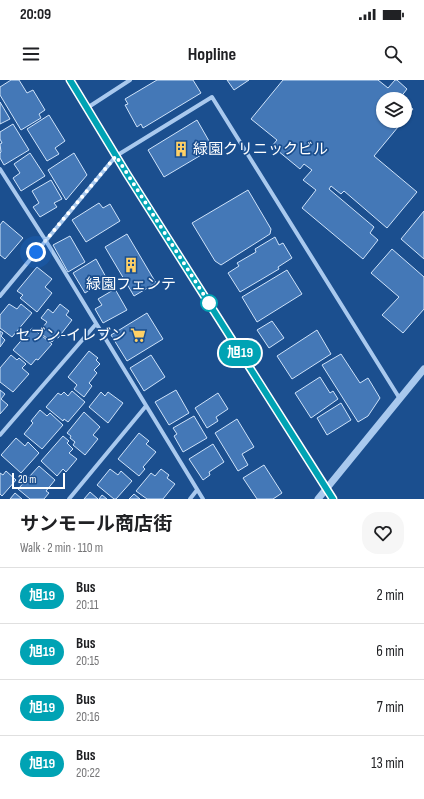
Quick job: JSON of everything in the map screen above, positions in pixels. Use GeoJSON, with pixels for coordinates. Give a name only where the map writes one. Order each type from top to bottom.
{"type":"FeatureCollection","features":[{"type":"Feature","properties":{"kind":"street"},"geometry":{"type":"LineString","coordinates":[[70,80],[116,156],[333,499]]}},
{"type":"Feature","properties":{"kind":"street"},"geometry":{"type":"LineString","coordinates":[[87,108],[130,80]]}},
{"type":"Feature","properties":{"kind":"street"},"geometry":{"type":"LineString","coordinates":[[0,296],[116,156],[212,97],[400,399]]}},
{"type":"Feature","properties":{"kind":"street"},"geometry":{"type":"LineString","coordinates":[[0,169],[46,241],[203,499]]}},
{"type":"Feature","properties":{"kind":"street"},"geometry":{"type":"LineString","coordinates":[[0,435],[96,324]]}},
{"type":"Feature","properties":{"kind":"street"},"geometry":{"type":"LineString","coordinates":[[318,499],[424,369]]}},
{"type":"Feature","properties":{"kind":"street"},"geometry":{"type":"LineString","coordinates":[[69,499],[146,406]]}},
{"type":"Feature","properties":{"kind":"street"},"geometry":{"type":"LineString","coordinates":[[190,499],[198,490]]}},
{"type":"Feature","properties":{"kind":"building"},"geometry":{"type":"Polygon","coordinates":[[[11,80],[19,80],[27,93],[33,90],[45,110],[39,114],[41,118],[21,130],[0,95],[0,87],[11,80]]]}},
{"type":"Feature","properties":{"kind":"building"},"geometry":{"type":"Polygon","coordinates":[[[157,80],[193,80],[201,93],[143,128],[141,124],[137,127],[125,105],[128,104],[125,99],[157,80]]]}},
{"type":"Feature","properties":{"kind":"building"},"geometry":{"type":"Polygon","coordinates":[[[227,80],[249,80],[234,90],[227,80]]]}},
{"type":"Feature","properties":{"kind":"building"},"geometry":{"type":"Polygon","coordinates":[[[283,80],[378,80],[388,88],[395,80],[397,80],[407,89],[405,92],[376,92],[376,128],[397,128],[374,156],[417,192],[387,228],[344,191],[341,194],[331,186],[329,189],[374,227],[370,233],[378,240],[363,259],[302,208],[316,190],[303,180],[312,170],[304,164],[300,169],[272,146],[277,140],[251,119],[283,80]]]}},
{"type":"Feature","properties":{"kind":"building"},"geometry":{"type":"Polygon","coordinates":[[[0,102],[10,119],[0,124],[0,102]]]}},
{"type":"Feature","properties":{"kind":"building"},"geometry":{"type":"Polygon","coordinates":[[[49,115],[65,141],[55,148],[59,154],[47,161],[27,129],[49,115]]]}},
{"type":"Feature","properties":{"kind":"building","name":"緑園クリニックビル"},"geometry":{"type":"Polygon","coordinates":[[[197,120],[213,148],[164,177],[148,150],[197,120]]]}},
{"type":"Feature","properties":{"kind":"building"},"geometry":{"type":"Polygon","coordinates":[[[13,124],[29,150],[4,165],[0,158],[0,144],[2,143],[0,139],[0,132],[13,124]]]}},
{"type":"Feature","properties":{"kind":"building"},"geometry":{"type":"Polygon","coordinates":[[[30,153],[45,176],[21,191],[13,178],[20,173],[14,164],[30,153]]]}},
{"type":"Feature","properties":{"kind":"building"},"geometry":{"type":"Polygon","coordinates":[[[74,153],[87,175],[66,200],[48,170],[74,153]]]}},
{"type":"Feature","properties":{"kind":"building"},"geometry":{"type":"Polygon","coordinates":[[[51,180],[62,199],[54,203],[57,207],[40,217],[33,207],[39,203],[32,191],[51,180]]]}},
{"type":"Feature","properties":{"kind":"building"},"geometry":{"type":"Polygon","coordinates":[[[248,190],[271,229],[270,234],[221,265],[215,261],[192,223],[248,190]]]}},
{"type":"Feature","properties":{"kind":"building"},"geometry":{"type":"Polygon","coordinates":[[[99,203],[103,208],[110,204],[120,221],[86,242],[72,220],[99,203]]]}},
{"type":"Feature","properties":{"kind":"building"},"geometry":{"type":"Polygon","coordinates":[[[424,211],[424,259],[401,239],[424,211]]]}},
{"type":"Feature","properties":{"kind":"building"},"geometry":{"type":"Polygon","coordinates":[[[3,221],[23,238],[5,259],[0,255],[0,225],[3,221]]]}},
{"type":"Feature","properties":{"kind":"building","name":"緑園フェンテ"},"geometry":{"type":"Polygon","coordinates":[[[127,234],[156,283],[134,296],[105,247],[127,234]]]}},
{"type":"Feature","properties":{"kind":"building"},"geometry":{"type":"Polygon","coordinates":[[[70,236],[85,262],[68,272],[53,245],[70,236]]]}},
{"type":"Feature","properties":{"kind":"building"},"geometry":{"type":"Polygon","coordinates":[[[275,237],[279,245],[283,243],[292,258],[278,267],[279,269],[240,292],[228,273],[239,266],[237,263],[256,252],[255,249],[275,237]]]}},
{"type":"Feature","properties":{"kind":"building"},"geometry":{"type":"Polygon","coordinates":[[[392,249],[424,277],[424,309],[403,333],[382,315],[399,297],[371,273],[392,249]]]}},
{"type":"Feature","properties":{"kind":"building"},"geometry":{"type":"Polygon","coordinates":[[[96,259],[107,279],[85,293],[73,273],[96,259]]]}},
{"type":"Feature","properties":{"kind":"building"},"geometry":{"type":"Polygon","coordinates":[[[37,267],[52,279],[45,287],[52,293],[37,312],[20,298],[23,295],[17,291],[37,267]]]}},
{"type":"Feature","properties":{"kind":"building"},"geometry":{"type":"Polygon","coordinates":[[[287,270],[302,294],[257,322],[242,297],[287,270]]]}},
{"type":"Feature","properties":{"kind":"building"},"geometry":{"type":"Polygon","coordinates":[[[115,289],[127,310],[103,323],[95,309],[102,305],[98,299],[115,289]]]}},
{"type":"Feature","properties":{"kind":"building"},"geometry":{"type":"Polygon","coordinates":[[[9,304],[17,309],[21,304],[32,313],[12,337],[0,328],[0,315],[9,304]]]}},
{"type":"Feature","properties":{"kind":"building"},"geometry":{"type":"Polygon","coordinates":[[[60,304],[69,311],[66,315],[72,320],[58,338],[56,337],[52,342],[39,332],[47,322],[41,318],[48,309],[53,313],[60,304]]]}},
{"type":"Feature","properties":{"kind":"building"},"geometry":{"type":"Polygon","coordinates":[[[147,313],[163,339],[127,361],[111,335],[147,313]]]}},
{"type":"Feature","properties":{"kind":"building"},"geometry":{"type":"Polygon","coordinates":[[[272,321],[284,338],[269,348],[257,330],[272,321]]]}},
{"type":"Feature","properties":{"kind":"building"},"geometry":{"type":"Polygon","coordinates":[[[32,328],[52,344],[38,360],[36,359],[31,365],[13,350],[32,328]]]}},
{"type":"Feature","properties":{"kind":"building"},"geometry":{"type":"Polygon","coordinates":[[[317,330],[331,354],[292,379],[277,356],[317,330]]]}},
{"type":"Feature","properties":{"kind":"building"},"geometry":{"type":"Polygon","coordinates":[[[0,331],[3,333],[1,336],[5,340],[0,347],[0,331]]]}},
{"type":"Feature","properties":{"kind":"building"},"geometry":{"type":"Polygon","coordinates":[[[89,351],[98,358],[96,360],[100,364],[94,370],[97,373],[89,383],[92,386],[84,397],[74,389],[77,385],[68,377],[89,351]]]}},
{"type":"Feature","properties":{"kind":"building"},"geometry":{"type":"Polygon","coordinates":[[[341,354],[360,383],[368,378],[380,398],[368,416],[358,422],[322,365],[341,354]]]}},
{"type":"Feature","properties":{"kind":"building"},"geometry":{"type":"Polygon","coordinates":[[[11,355],[17,360],[19,358],[26,364],[22,368],[29,374],[13,392],[0,382],[0,368],[11,355]]]}},
{"type":"Feature","properties":{"kind":"building"},"geometry":{"type":"Polygon","coordinates":[[[151,355],[165,377],[144,391],[130,368],[151,355]]]}},
{"type":"Feature","properties":{"kind":"building"},"geometry":{"type":"Polygon","coordinates":[[[320,377],[330,393],[333,391],[338,399],[311,418],[295,393],[320,377]]]}},
{"type":"Feature","properties":{"kind":"building"},"geometry":{"type":"Polygon","coordinates":[[[0,390],[5,394],[1,399],[8,405],[0,414],[0,390]]]}},
{"type":"Feature","properties":{"kind":"building"},"geometry":{"type":"Polygon","coordinates":[[[176,390],[189,413],[169,425],[155,402],[176,390]]]}},
{"type":"Feature","properties":{"kind":"building"},"geometry":{"type":"Polygon","coordinates":[[[72,391],[85,402],[68,422],[64,419],[63,421],[46,407],[58,393],[61,395],[64,392],[68,396],[72,391]]]}},
{"type":"Feature","properties":{"kind":"building"},"geometry":{"type":"Polygon","coordinates":[[[101,392],[105,396],[108,392],[123,403],[108,423],[89,407],[101,392]]]}},
{"type":"Feature","properties":{"kind":"building"},"geometry":{"type":"Polygon","coordinates":[[[218,393],[228,409],[216,417],[218,421],[207,428],[195,408],[218,393]]]}},
{"type":"Feature","properties":{"kind":"building"},"geometry":{"type":"Polygon","coordinates":[[[341,403],[351,420],[327,435],[317,418],[341,403]]]}},
{"type":"Feature","properties":{"kind":"building"},"geometry":{"type":"Polygon","coordinates":[[[40,410],[47,416],[50,413],[63,425],[42,449],[24,434],[33,423],[31,421],[40,410]]]}},
{"type":"Feature","properties":{"kind":"building"},"geometry":{"type":"Polygon","coordinates":[[[84,412],[100,427],[93,435],[98,439],[85,455],[73,445],[75,442],[67,433],[84,412]]]}},
{"type":"Feature","properties":{"kind":"building"},"geometry":{"type":"Polygon","coordinates":[[[194,416],[207,438],[183,452],[174,436],[177,434],[173,428],[194,416]]]}},
{"type":"Feature","properties":{"kind":"building"},"geometry":{"type":"Polygon","coordinates":[[[237,419],[254,447],[242,454],[248,465],[238,471],[215,433],[237,419]]]}},
{"type":"Feature","properties":{"kind":"building"},"geometry":{"type":"Polygon","coordinates":[[[139,433],[149,441],[146,444],[156,452],[143,467],[145,469],[139,476],[118,459],[139,433]]]}},
{"type":"Feature","properties":{"kind":"building"},"geometry":{"type":"Polygon","coordinates":[[[63,436],[69,441],[67,443],[73,449],[69,453],[77,459],[66,472],[63,469],[57,476],[41,461],[63,436]]]}},
{"type":"Feature","properties":{"kind":"building"},"geometry":{"type":"Polygon","coordinates":[[[16,438],[25,446],[28,442],[39,453],[21,473],[1,455],[16,438]]]}},
{"type":"Feature","properties":{"kind":"building"},"geometry":{"type":"Polygon","coordinates":[[[213,444],[224,462],[209,472],[210,475],[203,480],[189,459],[213,444]]]}},
{"type":"Feature","properties":{"kind":"building"},"geometry":{"type":"Polygon","coordinates":[[[264,465],[282,493],[273,499],[257,499],[243,478],[264,465]]]}},
{"type":"Feature","properties":{"kind":"building"},"geometry":{"type":"Polygon","coordinates":[[[39,466],[55,480],[46,491],[49,493],[44,499],[30,499],[18,489],[39,466]]]}},
{"type":"Feature","properties":{"kind":"building"},"geometry":{"type":"Polygon","coordinates":[[[110,469],[118,475],[121,471],[132,481],[116,499],[97,485],[110,469]]]}},
{"type":"Feature","properties":{"kind":"building"},"geometry":{"type":"Polygon","coordinates":[[[161,469],[169,475],[167,478],[175,484],[163,499],[147,499],[136,491],[151,473],[155,476],[161,469]]]}},
{"type":"Feature","properties":{"kind":"building"},"geometry":{"type":"Polygon","coordinates":[[[6,471],[16,480],[2,496],[0,494],[0,473],[3,475],[6,471]]]}},
{"type":"Feature","properties":{"kind":"building"},"geometry":{"type":"Polygon","coordinates":[[[90,492],[98,499],[84,499],[90,492]]]}},
{"type":"Feature","properties":{"kind":"building"},"geometry":{"type":"Polygon","coordinates":[[[15,493],[22,499],[10,499],[15,493]]]}},
{"type":"Feature","properties":{"kind":"building"},"geometry":{"type":"Polygon","coordinates":[[[134,494],[140,499],[129,499],[134,494]]]}},
{"type":"Feature","properties":{"kind":"building"},"geometry":{"type":"Polygon","coordinates":[[[102,495],[107,499],[99,499],[102,495]]]}},
{"type":"Feature","properties":{"kind":"bus line","name":"旭19"},"geometry":{"type":"LineString","coordinates":[[70,80],[127,174],[333,499]]}},
{"type":"Feature","properties":{"kind":"place","name":"緑園クリニックビル"},"geometry":{"type":"Point","coordinates":[181,149]}},
{"type":"Feature","properties":{"kind":"place","name":"緑園フェンテ"},"geometry":{"type":"Point","coordinates":[131,265]}},
{"type":"Feature","properties":{"kind":"place","name":"セブン-イレブン"},"geometry":{"type":"Point","coordinates":[138,335]}},
{"type":"Feature","properties":{"kind":"route"},"geometry":{"type":"LineString","coordinates":[[36,252],[116,156],[209,303]]}}]}
